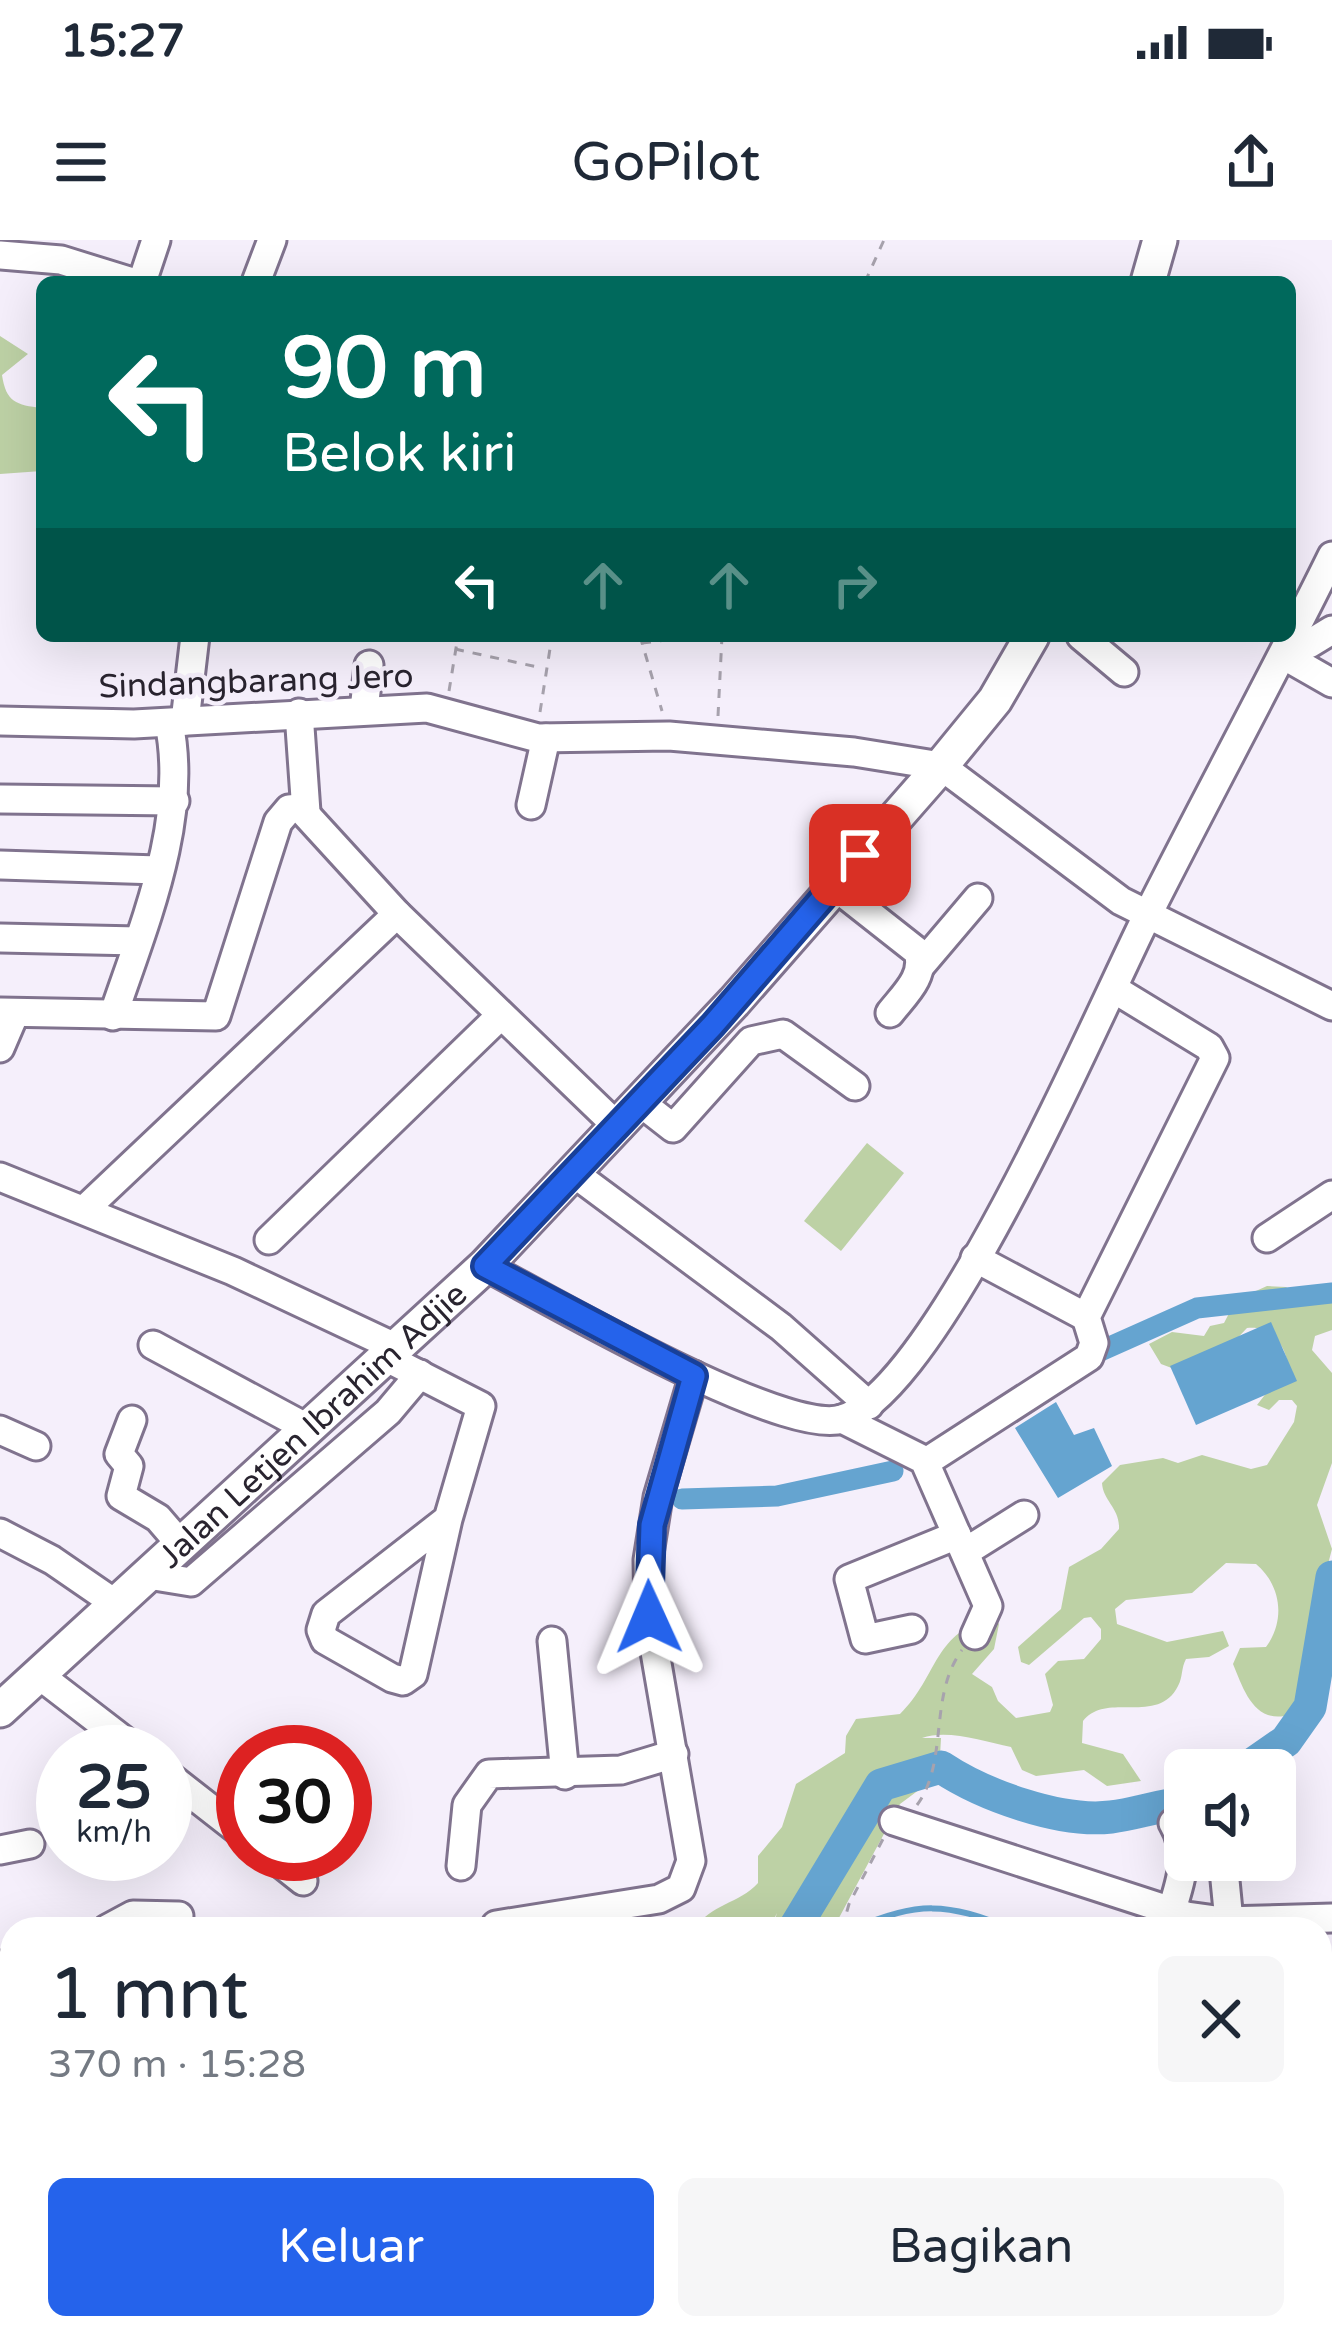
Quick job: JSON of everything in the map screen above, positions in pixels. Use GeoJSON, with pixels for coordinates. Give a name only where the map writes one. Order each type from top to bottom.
{"type":"FeatureCollection","features":[{"type":"Feature","properties":{"kind":"main road"},"geometry":{"type":"LineString","coordinates":[[1150,276],[1160,240]]}},
{"type":"Feature","properties":{"kind":"main road","name":"Jalan Letjen Ibrahim Adjie"},"geometry":{"type":"LineString","coordinates":[[0,1710],[309,1429],[403,1361],[485,1266],[713,1025],[832,884],[941,766],[995,700],[1029,642]]}},
{"type":"Feature","properties":{"kind":"street"},"geometry":{"type":"LineString","coordinates":[[144,276],[156,240]]}},
{"type":"Feature","properties":{"kind":"street"},"geometry":{"type":"LineString","coordinates":[[258,276],[272,240]]}},
{"type":"Feature","properties":{"kind":"street"},"geometry":{"type":"LineString","coordinates":[[8,250],[113,276]]}},
{"type":"Feature","properties":{"kind":"street"},"geometry":{"type":"LineString","coordinates":[[1296,630],[1332,556]]}},
{"type":"Feature","properties":{"kind":"street"},"geometry":{"type":"LineString","coordinates":[[1285,652],[1332,630]]}},
{"type":"Feature","properties":{"kind":"street"},"geometry":{"type":"LineString","coordinates":[[113,1016],[139,941],[175,801],[177,722],[194,642]]}},
{"type":"Feature","properties":{"kind":"street"},"geometry":{"type":"LineString","coordinates":[[1088,642],[1124,672]]}},
{"type":"Feature","properties":{"kind":"street"},"geometry":{"type":"LineString","coordinates":[[842,1420],[869,1405],[903,1370],[975,1258],[1290,642]]}},
{"type":"Feature","properties":{"kind":"street"},"geometry":{"type":"LineString","coordinates":[[1285,652],[1332,683]]}},
{"type":"Feature","properties":{"kind":"street"},"geometry":{"type":"LineString","coordinates":[[364,710],[369,664]]}},
{"type":"Feature","properties":{"kind":"street","name":"Sindangbarang Jero"},"geometry":{"type":"LineString","coordinates":[[0,721],[177,722],[364,710],[446,710],[542,738],[720,732],[941,766]]}},
{"type":"Feature","properties":{"kind":"street"},"geometry":{"type":"LineString","coordinates":[[299,713],[306,812],[397,914],[500,1016],[630,1115],[673,1128],[751,1041],[786,1034],[855,1086]]}},
{"type":"Feature","properties":{"kind":"street"},"geometry":{"type":"LineString","coordinates":[[531,805],[542,738]]}},
{"type":"Feature","properties":{"kind":"street"},"geometry":{"type":"LineString","coordinates":[[941,766],[1148,915],[1332,1006]]}},
{"type":"Feature","properties":{"kind":"street"},"geometry":{"type":"LineString","coordinates":[[0,799],[175,801]]}},
{"type":"Feature","properties":{"kind":"street"},"geometry":{"type":"LineString","coordinates":[[0,1048],[7,1012],[216,1016],[278,822],[289,809],[306,812]]}},
{"type":"Feature","properties":{"kind":"street"},"geometry":{"type":"LineString","coordinates":[[0,865],[158,869]]}},
{"type":"Feature","properties":{"kind":"street"},"geometry":{"type":"LineString","coordinates":[[832,884],[906,940],[922,964]]}},
{"type":"Feature","properties":{"kind":"street"},"geometry":{"type":"LineString","coordinates":[[890,1013],[922,964],[978,898]]}},
{"type":"Feature","properties":{"kind":"street"},"geometry":{"type":"LineString","coordinates":[[86,1209],[397,914]]}},
{"type":"Feature","properties":{"kind":"street"},"geometry":{"type":"LineString","coordinates":[[0,938],[139,941]]}},
{"type":"Feature","properties":{"kind":"street"},"geometry":{"type":"LineString","coordinates":[[926,1462],[1089,1357],[1094,1343],[1086,1317],[1215,1058],[1210,1047],[1114,989]]}},
{"type":"Feature","properties":{"kind":"street"},"geometry":{"type":"LineString","coordinates":[[269,1240],[500,1016]]}},
{"type":"Feature","properties":{"kind":"street"},"geometry":{"type":"LineString","coordinates":[[713,1025],[741,1051]]}},
{"type":"Feature","properties":{"kind":"street"},"geometry":{"type":"LineString","coordinates":[[575,1174],[781,1328],[869,1405]]}},
{"type":"Feature","properties":{"kind":"street"},"geometry":{"type":"LineString","coordinates":[[0,1177],[86,1209],[403,1361],[481,1406],[448,1519],[411,1677],[392,1678],[329,1644],[321,1630],[326,1614],[448,1519]]}},
{"type":"Feature","properties":{"kind":"street"},"geometry":{"type":"LineString","coordinates":[[1267,1238],[1332,1195]]}},
{"type":"Feature","properties":{"kind":"street"},"geometry":{"type":"LineString","coordinates":[[975,1258],[1086,1317]]}},
{"type":"Feature","properties":{"kind":"street"},"geometry":{"type":"LineString","coordinates":[[485,1266],[694,1376],[781,1409],[842,1420],[926,1462],[988,1606],[975,1635]]}},
{"type":"Feature","properties":{"kind":"street"},"geometry":{"type":"LineString","coordinates":[[153,1345],[309,1429]]}},
{"type":"Feature","properties":{"kind":"street"},"geometry":{"type":"LineString","coordinates":[[148,1575],[188,1584],[397,1404],[403,1361]]}},
{"type":"Feature","properties":{"kind":"street"},"geometry":{"type":"LineString","coordinates":[[612,1917],[671,1896],[687,1877],[690,1849],[649,1617],[648,1560],[658,1497],[694,1376]]}},
{"type":"Feature","properties":{"kind":"street"},"geometry":{"type":"LineString","coordinates":[[132,1420],[119,1454],[129,1466],[121,1496],[158,1518],[182,1546]]}},
{"type":"Feature","properties":{"kind":"street"},"geometry":{"type":"LineString","coordinates":[[0,1430],[36,1446]]}},
{"type":"Feature","properties":{"kind":"street"},"geometry":{"type":"LineString","coordinates":[[274,1461],[302,1485]]}},
{"type":"Feature","properties":{"kind":"street"},"geometry":{"type":"LineString","coordinates":[[912,1629],[865,1639],[849,1579],[961,1543],[1024,1515]]}},
{"type":"Feature","properties":{"kind":"street"},"geometry":{"type":"LineString","coordinates":[[0,1533],[52,1560],[116,1604]]}},
{"type":"Feature","properties":{"kind":"street"},"geometry":{"type":"LineString","coordinates":[[552,1641],[565,1774]]}},
{"type":"Feature","properties":{"kind":"street"},"geometry":{"type":"LineString","coordinates":[[39,1675],[104,1725]]}},
{"type":"Feature","properties":{"kind":"street"},"geometry":{"type":"LineString","coordinates":[[461,1866],[467,1804],[489,1774],[621,1770],[674,1754]]}},
{"type":"Feature","properties":{"kind":"street"},"geometry":{"type":"LineString","coordinates":[[192,1794],[216,1813]]}},
{"type":"Feature","properties":{"kind":"street"},"geometry":{"type":"LineString","coordinates":[[894,1822],[1194,1917]]}},
{"type":"Feature","properties":{"kind":"street"},"geometry":{"type":"LineString","coordinates":[[0,1850],[30,1844]]}},
{"type":"Feature","properties":{"kind":"street"},"geometry":{"type":"LineString","coordinates":[[1171,1912],[1181,1881]]}},
{"type":"Feature","properties":{"kind":"street"},"geometry":{"type":"LineString","coordinates":[[1224,1881],[1225,1917]]}},
{"type":"Feature","properties":{"kind":"street"},"geometry":{"type":"LineString","coordinates":[[129,1917],[179,1916]]}},
{"type":"Feature","properties":{"kind":"path"},"geometry":{"type":"LineString","coordinates":[[868,276],[884,240]]}},
{"type":"Feature","properties":{"kind":"path"},"geometry":{"type":"LineString","coordinates":[[446,710],[457,642]]}},
{"type":"Feature","properties":{"kind":"path"},"geometry":{"type":"LineString","coordinates":[[542,738],[544,668],[550,642]]}},
{"type":"Feature","properties":{"kind":"path"},"geometry":{"type":"LineString","coordinates":[[650,642],[642,643],[669,736]]}},
{"type":"Feature","properties":{"kind":"path"},"geometry":{"type":"LineString","coordinates":[[720,732],[722,642]]}},
{"type":"Feature","properties":{"kind":"path"},"geometry":{"type":"LineString","coordinates":[[455,649],[544,668]]}},
{"type":"Feature","properties":{"kind":"path"},"geometry":{"type":"LineString","coordinates":[[894,1822],[896,1827],[907,1818],[928,1787],[949,1670],[975,1635]]}},
{"type":"Feature","properties":{"kind":"path"},"geometry":{"type":"LineString","coordinates":[[845,1917],[894,1822]]}},
{"type":"Feature","properties":{"kind":"green space"},"geometry":{"type":"Polygon","coordinates":[[[0,336],[28,354],[2,375],[14,400],[36,407],[36,471],[0,474],[0,336]]]}},
{"type":"Feature","properties":{"kind":"green space"},"geometry":{"type":"Polygon","coordinates":[[[867,1143],[904,1173],[841,1251],[804,1221],[867,1143]]]}},
{"type":"Feature","properties":{"kind":"green space"},"geometry":{"type":"Polygon","coordinates":[[[1267,1286],[1286,1287],[1306,1302],[1332,1298],[1332,1330],[1315,1336],[1312,1350],[1332,1373],[1332,1463],[1317,1505],[1332,1549],[1323,1583],[1332,1610],[1332,1657],[1284,1716],[1257,1708],[1233,1664],[1240,1648],[1266,1647],[1272,1637],[1278,1614],[1275,1592],[1256,1564],[1226,1563],[1192,1593],[1126,1600],[1115,1609],[1117,1624],[1167,1642],[1223,1631],[1229,1646],[1209,1657],[1186,1659],[1178,1686],[1158,1704],[1105,1708],[1083,1721],[1082,1743],[1123,1754],[1141,1781],[1107,1786],[1084,1770],[1036,1776],[1022,1770],[1011,1747],[954,1735],[922,1738],[941,1738],[939,1775],[900,1804],[839,1917],[776,1917],[777,1913],[775,1917],[705,1917],[758,1883],[758,1856],[782,1827],[796,1784],[845,1753],[846,1736],[856,1719],[900,1714],[959,1633],[995,1618],[999,1624],[994,1649],[972,1674],[992,1687],[998,1701],[1016,1718],[1050,1712],[1053,1705],[1045,1674],[1058,1661],[1084,1659],[1101,1639],[1101,1629],[1091,1617],[1084,1618],[1029,1665],[1021,1662],[1018,1647],[1061,1609],[1069,1567],[1101,1549],[1119,1529],[1102,1483],[1120,1465],[1163,1458],[1178,1463],[1202,1455],[1251,1469],[1267,1465],[1294,1422],[1297,1406],[1292,1400],[1279,1400],[1269,1410],[1257,1405],[1288,1365],[1280,1343],[1269,1333],[1247,1328],[1227,1349],[1177,1370],[1161,1364],[1149,1344],[1172,1332],[1204,1336],[1210,1326],[1224,1323],[1236,1300],[1267,1286]]]}},
{"type":"Feature","properties":{"kind":"water"},"geometry":{"type":"Polygon","coordinates":[[[1271,1322],[1297,1381],[1196,1425],[1170,1366],[1271,1322]]]}},
{"type":"Feature","properties":{"kind":"water"},"geometry":{"type":"Polygon","coordinates":[[[1056,1402],[1074,1435],[1094,1428],[1112,1466],[1058,1498],[1015,1428],[1056,1402]]]}},
{"type":"Feature","properties":{"kind":"waterway"},"geometry":{"type":"LineString","coordinates":[[1096,1353],[1197,1308],[1332,1293]]}},
{"type":"Feature","properties":{"kind":"waterway"},"geometry":{"type":"LineString","coordinates":[[682,1499],[777,1496],[893,1471]]}},
{"type":"Feature","properties":{"kind":"waterway"},"geometry":{"type":"LineString","coordinates":[[1274,1749],[1286,1741],[1310,1707],[1332,1577]]}},
{"type":"Feature","properties":{"kind":"waterway"},"geometry":{"type":"LineString","coordinates":[[801,1917],[881,1785],[941,1767],[1000,1797],[1069,1816],[1111,1817],[1164,1807]]}},
{"type":"Feature","properties":{"kind":"waterway"},"geometry":{"type":"LineString","coordinates":[[886,1917],[932,1908],[977,1917]]}},
{"type":"Feature","properties":{"kind":"route"},"geometry":{"type":"LineString","coordinates":[[649,1617],[652,1525],[694,1376],[485,1266],[734,1002],[860,855]]}}]}
